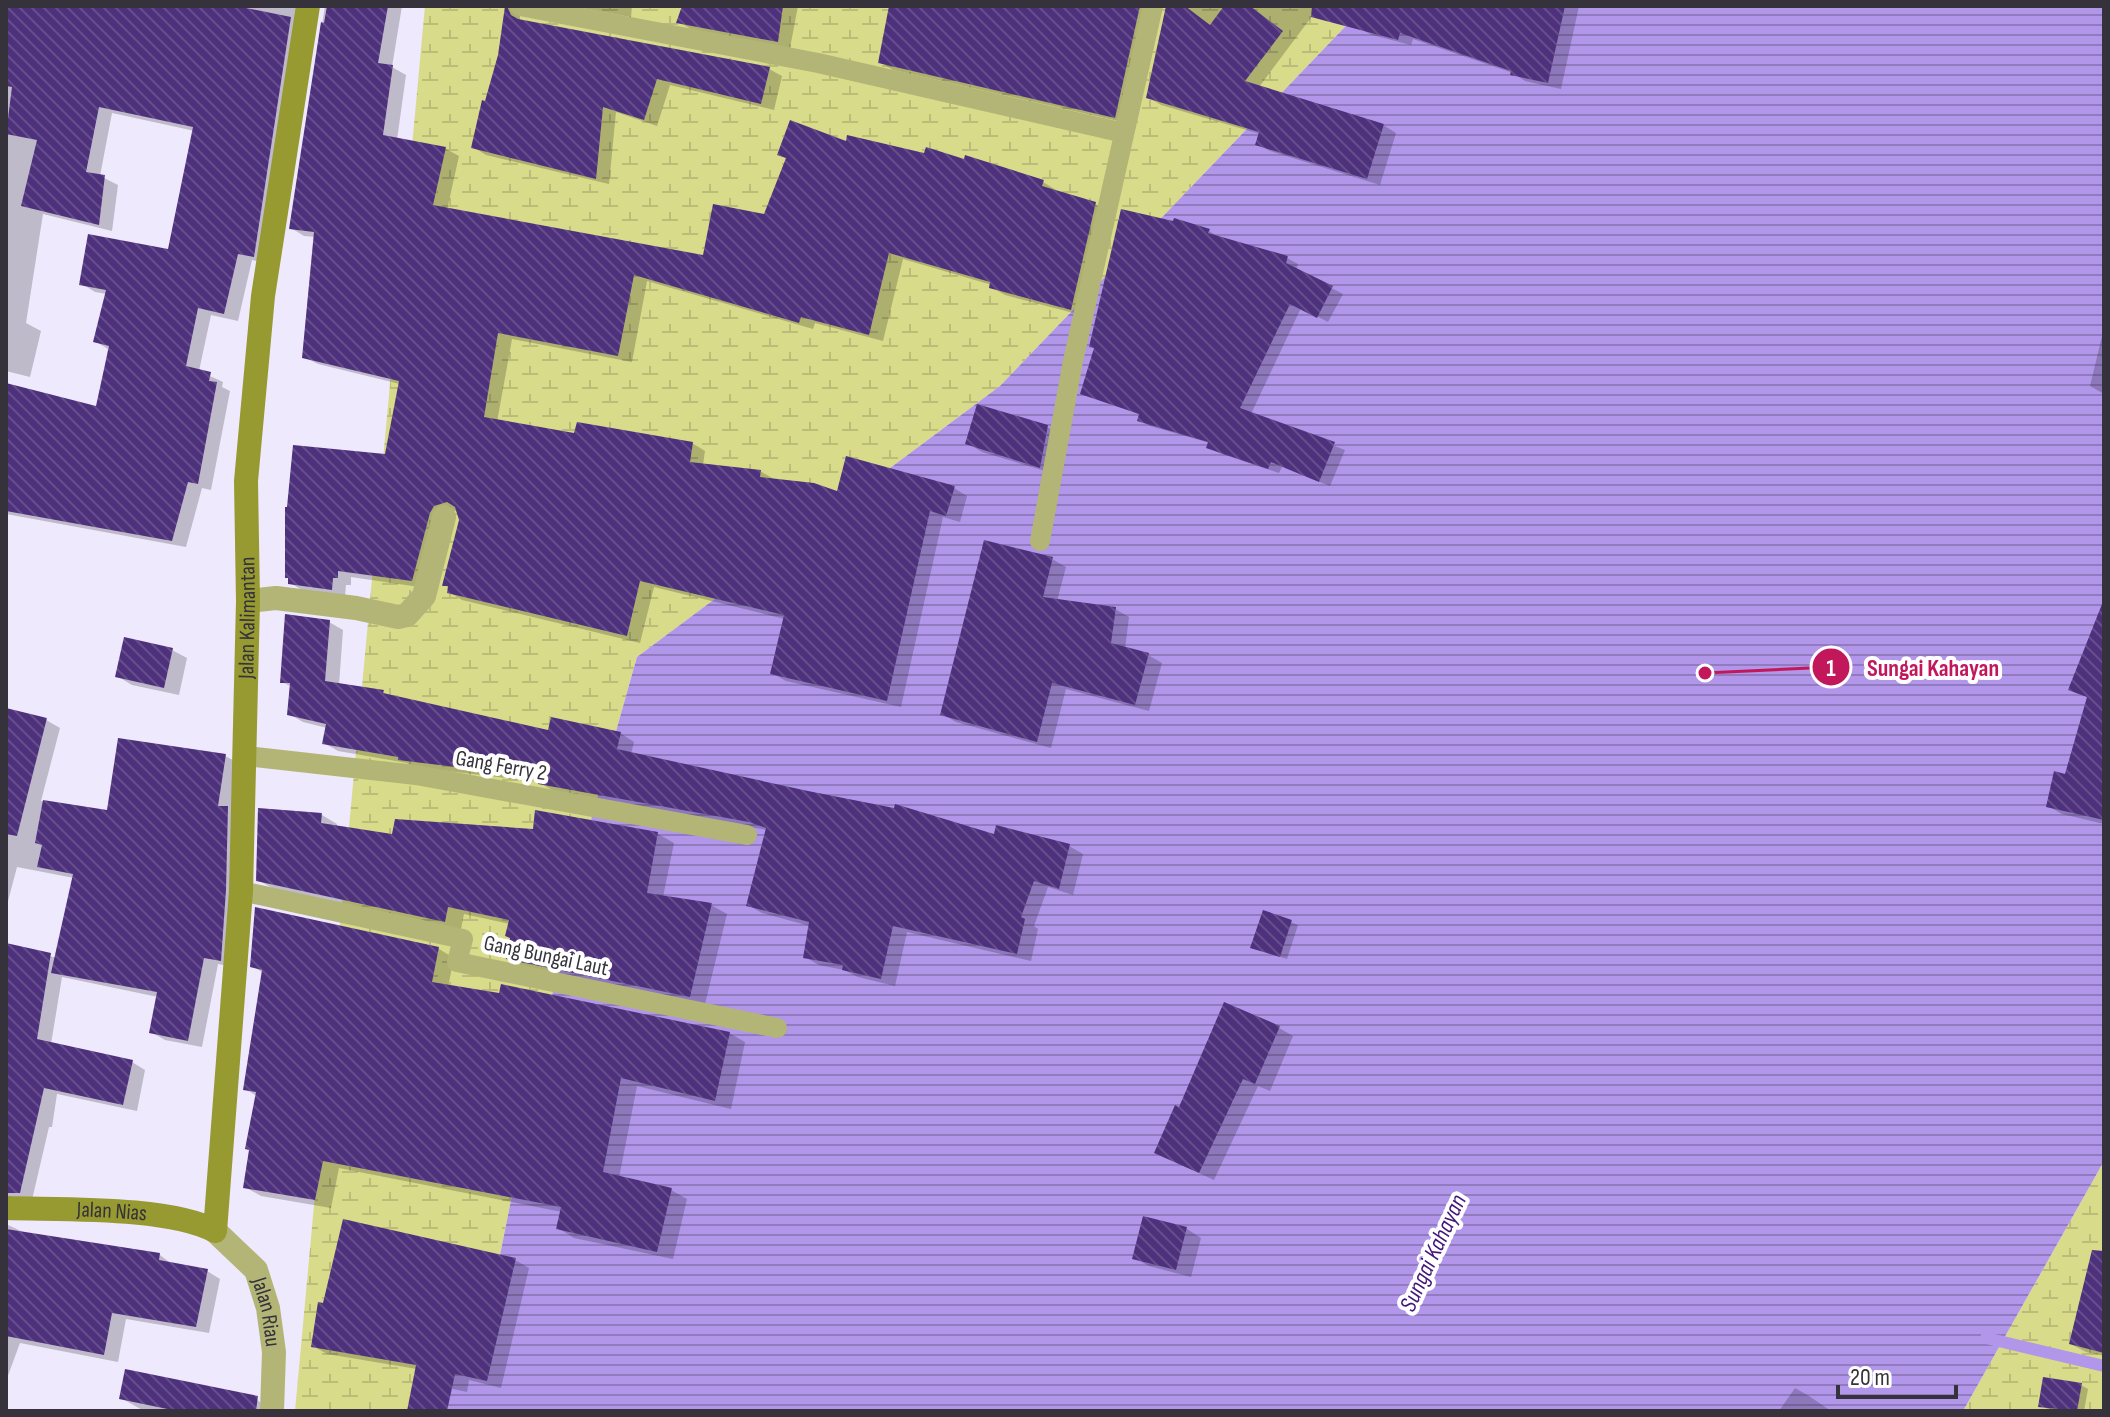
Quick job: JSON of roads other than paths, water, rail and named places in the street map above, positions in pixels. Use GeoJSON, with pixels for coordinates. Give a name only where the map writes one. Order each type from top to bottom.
{"type":"FeatureCollection","features":[{"type":"Feature","properties":{"kind":"street","name":"Jalan Kalimantan"},"geometry":{"type":"LineString","coordinates":[[215,1231],[241,891],[248,601],[246,481],[263,296],[308,6]]}},
{"type":"Feature","properties":{"kind":"street"},"geometry":{"type":"LineString","coordinates":[[248,601],[276,598],[356,608],[398,617],[407,615],[424,596],[444,517]]}},
{"type":"Feature","properties":{"kind":"street","name":"Jalan Nias"},"geometry":{"type":"LineString","coordinates":[[6,1208],[145,1214],[202,1223],[215,1231]]}},
{"type":"Feature","properties":{"kind":"street","name":"Jalan Riau"},"geometry":{"type":"LineString","coordinates":[[215,1231],[256,1270],[268,1308],[274,1352],[272,1411]]}},
{"type":"Feature","properties":{"kind":"lane"},"geometry":{"type":"LineString","coordinates":[[520,6],[818,63],[1124,133]]}},
{"type":"Feature","properties":{"kind":"lane"},"geometry":{"type":"LineString","coordinates":[[1040,541],[1073,361],[1153,6]]}},
{"type":"Feature","properties":{"kind":"lane","name":"Gang Ferry 2"},"geometry":{"type":"LineString","coordinates":[[246,756],[416,775],[747,835]]}},
{"type":"Feature","properties":{"kind":"lane","name":"Gang Bungai Laut"},"geometry":{"type":"LineString","coordinates":[[241,891],[463,939],[457,962],[777,1028]]}},
{"type":"Feature","properties":{"kind":"water"},"geometry":{"type":"Polygon","coordinates":[[[1365,6],[2104,6],[2104,1161],[1963,1411],[411,1411],[490,1305],[578,866],[637,657],[1000,386],[1365,6]]]}},
{"type":"Feature","properties":{"kind":"waterway"},"geometry":{"type":"LineString","coordinates":[[1986,1338],[2104,1366]]}},
{"type":"Feature","properties":{"kind":"place","name":"Sungai Kahayan"},"geometry":{"type":"Point","coordinates":[1705,673]}}]}
